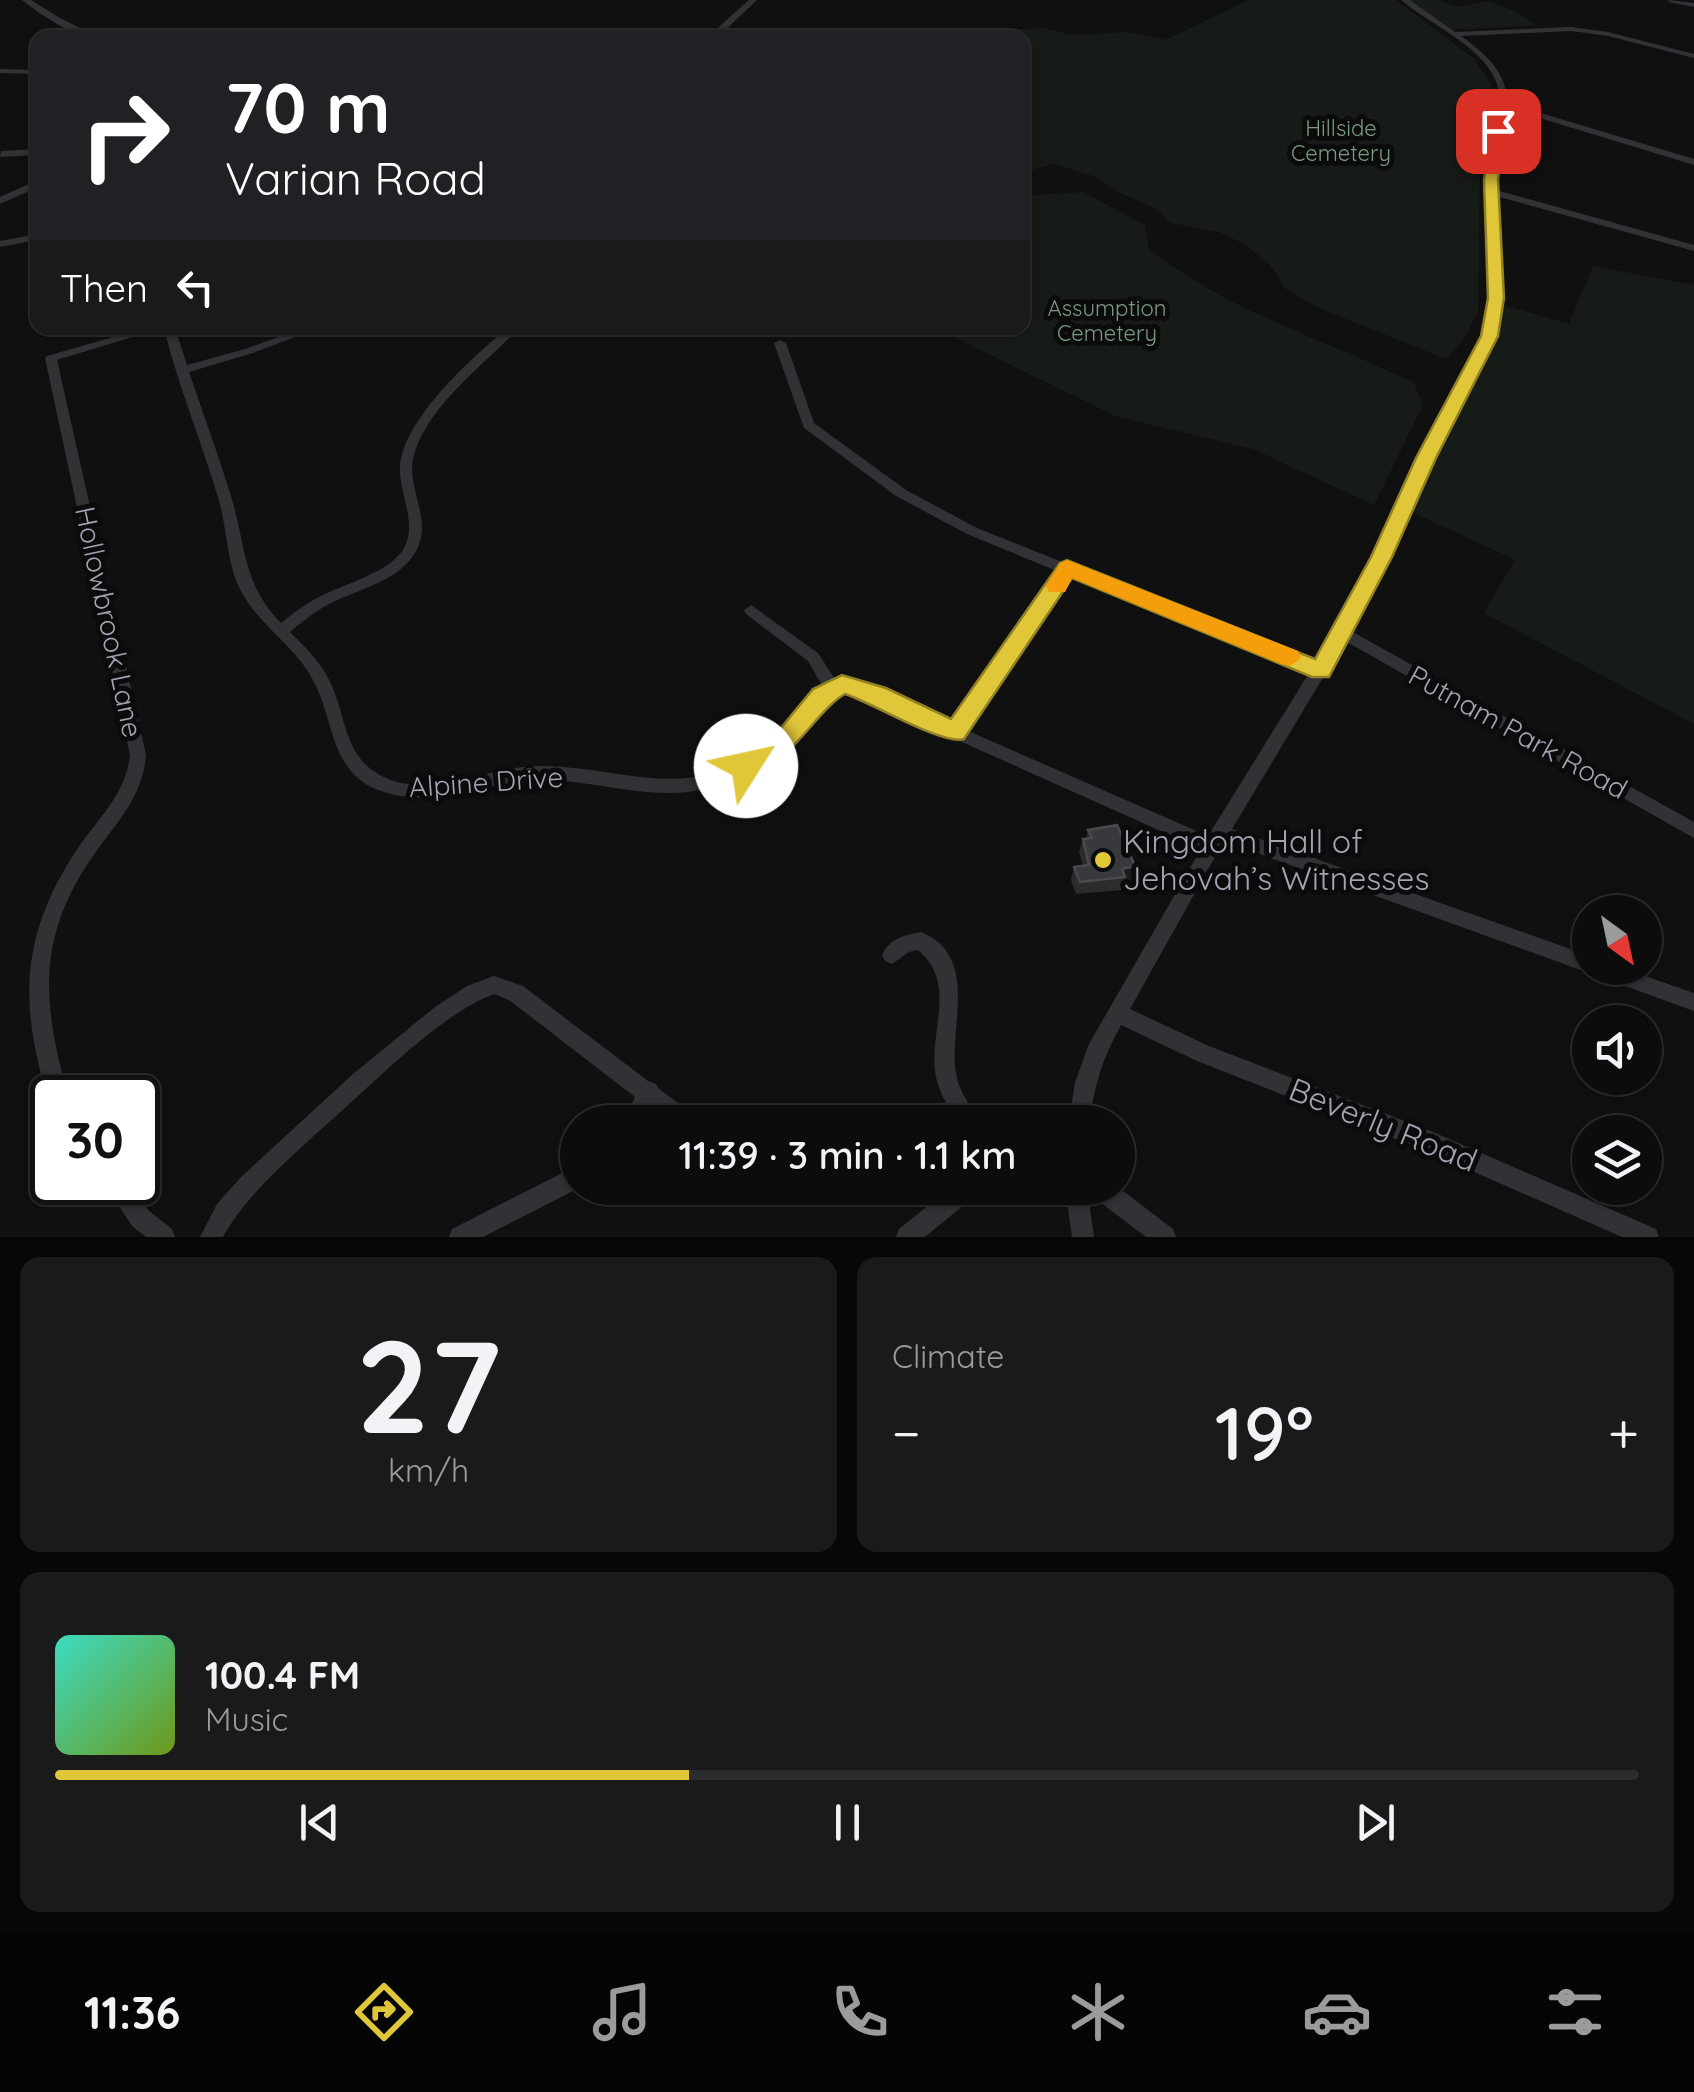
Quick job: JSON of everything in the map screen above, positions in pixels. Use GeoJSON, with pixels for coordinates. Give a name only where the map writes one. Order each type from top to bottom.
{"type":"FeatureCollection","features":[{"type":"Feature","properties":{"kind":"street"},"geometry":{"type":"LineString","coordinates":[[26,0],[78,30]]}},
{"type":"Feature","properties":{"kind":"street"},"geometry":{"type":"LineString","coordinates":[[720,30],[752,0]]}},
{"type":"Feature","properties":{"kind":"street"},"geometry":{"type":"LineString","coordinates":[[1081,1105],[1096,1051],[1342,632],[1489,336],[1496,298],[1493,150],[1502,104],[1497,74],[1406,0]]}},
{"type":"Feature","properties":{"kind":"street"},"geometry":{"type":"LineString","coordinates":[[1672,0],[1694,6]]}},
{"type":"Feature","properties":{"kind":"street"},"geometry":{"type":"LineString","coordinates":[[1452,34],[1571,29],[1610,34],[1694,56]]}},
{"type":"Feature","properties":{"kind":"street"},"geometry":{"type":"LineString","coordinates":[[0,71],[30,72]]}},
{"type":"Feature","properties":{"kind":"street"},"geometry":{"type":"LineString","coordinates":[[1502,104],[1694,162]]}},
{"type":"Feature","properties":{"kind":"street"},"geometry":{"type":"LineString","coordinates":[[0,154],[16,138]]}},
{"type":"Feature","properties":{"kind":"street"},"geometry":{"type":"LineString","coordinates":[[0,154],[30,152]]}},
{"type":"Feature","properties":{"kind":"street"},"geometry":{"type":"LineString","coordinates":[[0,201],[30,187]]}},
{"type":"Feature","properties":{"kind":"street"},"geometry":{"type":"LineString","coordinates":[[1492,192],[1694,248]]}},
{"type":"Feature","properties":{"kind":"street"},"geometry":{"type":"LineString","coordinates":[[0,244],[30,238]]}},
{"type":"Feature","properties":{"kind":"street"},"geometry":{"type":"LineString","coordinates":[[35,347],[52,358],[132,335]]}},
{"type":"Feature","properties":{"kind":"street","name":"Alpine Drive"},"geometry":{"type":"LineString","coordinates":[[171,335],[233,525],[248,591],[316,672],[354,768],[382,784],[400,789],[452,789],[526,773],[588,776],[640,788],[708,782],[767,756],[784,742],[822,695],[833,689]]}},
{"type":"Feature","properties":{"kind":"street"},"geometry":{"type":"LineString","coordinates":[[182,370],[295,335]]}},
{"type":"Feature","properties":{"kind":"street"},"geometry":{"type":"LineString","coordinates":[[280,631],[311,608],[408,554],[416,530],[406,460],[414,440],[435,408],[506,335]]}},
{"type":"Feature","properties":{"kind":"street"},"geometry":{"type":"LineString","coordinates":[[780,343],[808,426],[928,509],[972,531],[1320,670]]}},
{"type":"Feature","properties":{"kind":"street","name":"Hollowbrook Lane"},"geometry":{"type":"LineString","coordinates":[[52,358],[138,755],[138,776],[131,791],[55,900],[36,994],[53,1075]]}},
{"type":"Feature","properties":{"kind":"street"},"geometry":{"type":"LineString","coordinates":[[956,732],[1067,568]]}},
{"type":"Feature","properties":{"kind":"street"},"geometry":{"type":"LineString","coordinates":[[752,610],[813,657],[833,689],[849,684],[1217,840],[1572,958]]}},
{"type":"Feature","properties":{"kind":"street","name":"Putnam Park Road"},"geometry":{"type":"LineString","coordinates":[[1342,632],[1694,831]]}},
{"type":"Feature","properties":{"kind":"street"},"geometry":{"type":"LineString","coordinates":[[892,954],[904,944],[921,941],[938,951],[951,980],[944,1030],[945,1078],[959,1105]]}},
{"type":"Feature","properties":{"kind":"street"},"geometry":{"type":"LineString","coordinates":[[210,1237],[230,1205],[309,1124],[434,1021],[478,990],[494,985],[516,993],[666,1105]]}},
{"type":"Feature","properties":{"kind":"street"},"geometry":{"type":"LineString","coordinates":[[1646,985],[1694,1002]]}},
{"type":"Feature","properties":{"kind":"street","name":"Beverly Road"},"geometry":{"type":"LineString","coordinates":[[1118,1014],[1204,1054],[1432,1143],[1648,1237]]}},
{"type":"Feature","properties":{"kind":"street"},"geometry":{"type":"LineString","coordinates":[[642,1105],[649,1091]]}},
{"type":"Feature","properties":{"kind":"street"},"geometry":{"type":"LineString","coordinates":[[460,1237],[560,1185]]}},
{"type":"Feature","properties":{"kind":"street"},"geometry":{"type":"LineString","coordinates":[[131,1205],[164,1237]]}},
{"type":"Feature","properties":{"kind":"street"},"geometry":{"type":"LineString","coordinates":[[907,1237],[946,1205]]}},
{"type":"Feature","properties":{"kind":"street"},"geometry":{"type":"LineString","coordinates":[[1078,1205],[1083,1237]]}},
{"type":"Feature","properties":{"kind":"street"},"geometry":{"type":"LineString","coordinates":[[1123,1205],[1165,1237]]}},
{"type":"Feature","properties":{"kind":"green space","name":"Hillside Cemetery"},"geometry":{"type":"Polygon","coordinates":[[[1248,0],[1396,0],[1473,58],[1492,84],[1493,93],[1480,160],[1478,312],[1465,337],[1446,359],[1321,309],[1287,290],[1270,265],[1246,245],[1219,232],[1171,223],[1155,208],[1120,193],[1096,177],[1054,164],[1030,170],[1030,30],[1002,30],[1043,28],[1071,35],[1128,32],[1166,40],[1248,0]]]}},
{"type":"Feature","properties":{"kind":"green space"},"geometry":{"type":"Polygon","coordinates":[[[1410,0],[1439,0],[1457,7],[1488,1],[1515,11],[1536,25],[1452,30],[1410,0]]]}},
{"type":"Feature","properties":{"kind":"green space","name":"Assumption Cemetery"},"geometry":{"type":"Polygon","coordinates":[[[1083,192],[1145,225],[1149,249],[1211,290],[1414,383],[1423,405],[1374,505],[1253,449],[1115,416],[954,337],[1030,335],[1030,196],[1083,192]]]}},
{"type":"Feature","properties":{"kind":"green space"},"geometry":{"type":"Polygon","coordinates":[[[1593,266],[1694,285],[1694,724],[1484,613],[1515,560],[1404,508],[1487,341],[1500,304],[1569,324],[1593,266]]]}},
{"type":"Feature","properties":{"kind":"building","name":"Kingdom Hall of Jehovah’s Witnesses"},"geometry":{"type":"Polygon","coordinates":[[[1117,825],[1135,866],[1122,869],[1125,877],[1080,882],[1074,867],[1089,865],[1083,839],[1092,838],[1088,830],[1117,825]]]}},
{"type":"Feature","properties":{"kind":"slow traffic"},"geometry":{"type":"LineString","coordinates":[[1057,586],[1067,568],[1290,658]]}},
{"type":"Feature","properties":{"kind":"place","name":"Kingdom Hall of Jehovah’s Witnesses"},"geometry":{"type":"Point","coordinates":[1103,860]}},
{"type":"Feature","properties":{"kind":"route"},"geometry":{"type":"LineString","coordinates":[[746,766],[784,742],[822,695],[842,684],[878,695],[956,732],[1067,568],[1320,670],[1382,557],[1426,458],[1489,336],[1496,298],[1491,180],[1498,131]]}}]}
